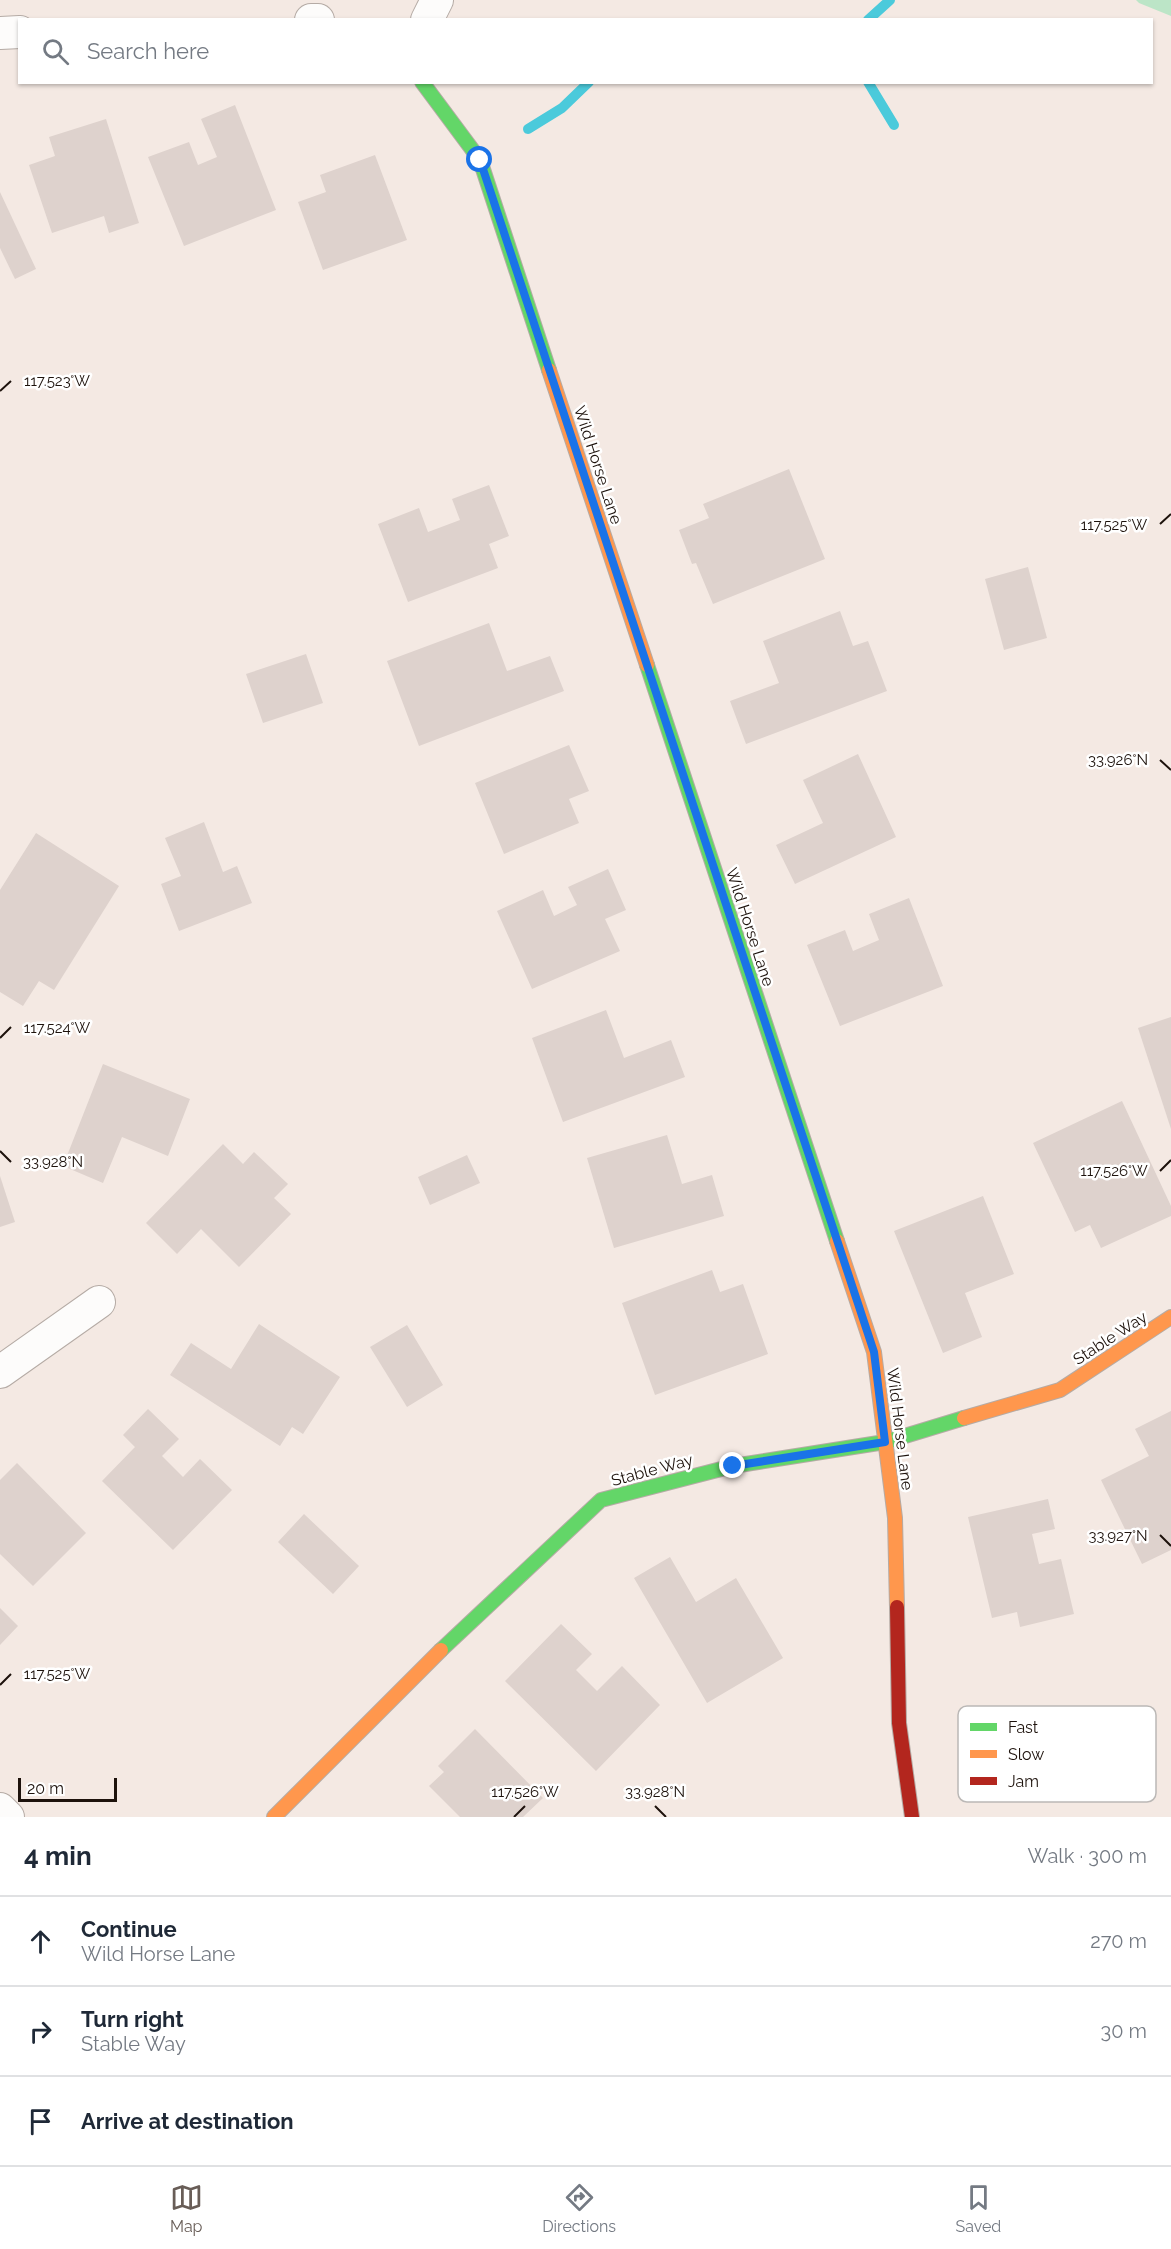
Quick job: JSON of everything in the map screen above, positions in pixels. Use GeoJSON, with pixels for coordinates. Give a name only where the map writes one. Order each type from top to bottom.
{"type":"FeatureCollection","features":[{"type":"Feature","properties":{"kind":"street"},"geometry":{"type":"LineString","coordinates":[[428,18],[436,0]]}},
{"type":"Feature","properties":{"kind":"street"},"geometry":{"type":"LineString","coordinates":[[0,33],[18,32]]}},
{"type":"Feature","properties":{"kind":"street","name":"Wild Horse Lane"},"geometry":{"type":"LineString","coordinates":[[423,84],[480,160],[874,1352],[895,1518],[899,1723],[912,1817]]}},
{"type":"Feature","properties":{"kind":"street"},"geometry":{"type":"LineString","coordinates":[[0,1372],[99,1302]]}},
{"type":"Feature","properties":{"kind":"street","name":"Stable Way"},"geometry":{"type":"LineString","coordinates":[[273,1817],[399,1690],[601,1500],[733,1466],[885,1442],[1060,1390],[1171,1317]]}},
{"type":"Feature","properties":{"kind":"street"},"geometry":{"type":"LineString","coordinates":[[0,1809],[8,1817]]}},
{"type":"Feature","properties":{"kind":"green space"},"geometry":{"type":"Polygon","coordinates":[[[1136,0],[1171,0],[1171,16],[1139,3],[1136,0]]]}},
{"type":"Feature","properties":{"kind":"building"},"geometry":{"type":"Polygon","coordinates":[[[235,105],[276,210],[184,246],[148,157],[189,142],[198,165],[217,157],[201,119],[235,105]]]}},
{"type":"Feature","properties":{"kind":"building"},"geometry":{"type":"Polygon","coordinates":[[[106,119],[139,223],[109,233],[104,216],[52,233],[29,165],[55,156],[49,137],[106,119]]]}},
{"type":"Feature","properties":{"kind":"building"},"geometry":{"type":"Polygon","coordinates":[[[375,155],[407,240],[323,270],[298,202],[326,192],[320,175],[375,155]]]}},
{"type":"Feature","properties":{"kind":"building"},"geometry":{"type":"Polygon","coordinates":[[[0,192],[36,269],[15,279],[0,248],[0,192]]]}},
{"type":"Feature","properties":{"kind":"building"},"geometry":{"type":"Polygon","coordinates":[[[789,469],[825,559],[713,604],[696,563],[692,564],[679,530],[709,518],[703,504],[789,469]]]}},
{"type":"Feature","properties":{"kind":"building"},"geometry":{"type":"Polygon","coordinates":[[[489,485],[509,536],[489,544],[498,568],[408,602],[378,524],[419,508],[428,532],[460,520],[452,499],[489,485]]]}},
{"type":"Feature","properties":{"kind":"building"},"geometry":{"type":"Polygon","coordinates":[[[1028,567],[1047,638],[1004,650],[985,579],[1028,567]]]}},
{"type":"Feature","properties":{"kind":"building"},"geometry":{"type":"Polygon","coordinates":[[[840,611],[853,646],[868,641],[887,691],[746,744],[730,701],[779,683],[763,641],[840,611]]]}},
{"type":"Feature","properties":{"kind":"building"},"geometry":{"type":"Polygon","coordinates":[[[489,623],[507,671],[550,656],[564,691],[419,746],[387,661],[489,623]]]}},
{"type":"Feature","properties":{"kind":"building"},"geometry":{"type":"Polygon","coordinates":[[[306,654],[323,703],[263,723],[246,674],[306,654]]]}},
{"type":"Feature","properties":{"kind":"building"},"geometry":{"type":"Polygon","coordinates":[[[569,745],[589,791],[569,799],[579,823],[504,854],[475,783],[569,745]]]}},
{"type":"Feature","properties":{"kind":"building"},"geometry":{"type":"Polygon","coordinates":[[[858,754],[896,837],[795,884],[776,845],[823,823],[803,780],[858,754]]]}},
{"type":"Feature","properties":{"kind":"building"},"geometry":{"type":"Polygon","coordinates":[[[204,822],[223,872],[237,866],[252,903],[179,931],[161,884],[181,876],[165,838],[204,822]]]}},
{"type":"Feature","properties":{"kind":"building"},"geometry":{"type":"Polygon","coordinates":[[[36,833],[119,886],[54,990],[39,981],[23,1006],[0,992],[0,890],[36,833]]]}},
{"type":"Feature","properties":{"kind":"building"},"geometry":{"type":"Polygon","coordinates":[[[608,869],[626,910],[605,919],[620,951],[532,989],[497,911],[543,890],[554,916],[577,905],[568,887],[608,869]]]}},
{"type":"Feature","properties":{"kind":"building"},"geometry":{"type":"Polygon","coordinates":[[[909,898],[943,986],[840,1026],[807,945],[845,930],[853,951],[879,940],[869,914],[909,898]]]}},
{"type":"Feature","properties":{"kind":"building"},"geometry":{"type":"Polygon","coordinates":[[[606,1010],[624,1058],[671,1040],[685,1077],[563,1122],[532,1038],[606,1010]]]}},
{"type":"Feature","properties":{"kind":"building"},"geometry":{"type":"Polygon","coordinates":[[[1171,1017],[1171,1129],[1138,1028],[1171,1017]]]}},
{"type":"Feature","properties":{"kind":"building"},"geometry":{"type":"Polygon","coordinates":[[[103,1064],[190,1099],[168,1156],[122,1137],[103,1183],[63,1166],[103,1064]]]}},
{"type":"Feature","properties":{"kind":"building"},"geometry":{"type":"Polygon","coordinates":[[[1122,1101],[1171,1206],[1171,1216],[1101,1248],[1090,1225],[1075,1232],[1033,1143],[1122,1101]]]}},
{"type":"Feature","properties":{"kind":"building"},"geometry":{"type":"Polygon","coordinates":[[[667,1135],[682,1184],[712,1175],[724,1216],[614,1248],[587,1158],[667,1135]]]}},
{"type":"Feature","properties":{"kind":"building"},"geometry":{"type":"Polygon","coordinates":[[[223,1144],[243,1164],[254,1152],[288,1184],[274,1198],[291,1214],[239,1267],[201,1229],[177,1254],[146,1223],[223,1144]]]}},
{"type":"Feature","properties":{"kind":"building"},"geometry":{"type":"Polygon","coordinates":[[[467,1155],[480,1183],[430,1205],[418,1177],[467,1155]]]}},
{"type":"Feature","properties":{"kind":"building"},"geometry":{"type":"Polygon","coordinates":[[[0,1176],[15,1222],[0,1227],[0,1176]]]}},
{"type":"Feature","properties":{"kind":"building"},"geometry":{"type":"Polygon","coordinates":[[[983,1196],[1014,1274],[965,1293],[982,1337],[943,1353],[894,1231],[983,1196]]]}},
{"type":"Feature","properties":{"kind":"building"},"geometry":{"type":"Polygon","coordinates":[[[712,1270],[720,1292],[743,1284],[768,1354],[655,1395],[622,1303],[712,1270]]]}},
{"type":"Feature","properties":{"kind":"building"},"geometry":{"type":"Polygon","coordinates":[[[259,1324],[340,1377],[303,1434],[292,1427],[280,1446],[170,1375],[191,1343],[231,1369],[259,1324]]]}},
{"type":"Feature","properties":{"kind":"building"},"geometry":{"type":"Polygon","coordinates":[[[407,1325],[443,1385],[407,1407],[370,1347],[407,1325]]]}},
{"type":"Feature","properties":{"kind":"building"},"geometry":{"type":"Polygon","coordinates":[[[148,1409],[179,1439],[162,1456],[183,1477],[200,1459],[232,1490],[173,1550],[102,1481],[135,1447],[123,1435],[148,1409]]]}},
{"type":"Feature","properties":{"kind":"building"},"geometry":{"type":"Polygon","coordinates":[[[1171,1411],[1171,1550],[1142,1564],[1101,1480],[1149,1456],[1135,1429],[1171,1411]]]}},
{"type":"Feature","properties":{"kind":"building"},"geometry":{"type":"Polygon","coordinates":[[[17,1463],[86,1533],[33,1586],[0,1554],[0,1480],[17,1463]]]}},
{"type":"Feature","properties":{"kind":"building"},"geometry":{"type":"Polygon","coordinates":[[[1048,1499],[1055,1529],[1032,1534],[1039,1564],[1061,1559],[1074,1614],[1020,1627],[1017,1612],[992,1618],[968,1517],[1048,1499]]]}},
{"type":"Feature","properties":{"kind":"building"},"geometry":{"type":"Polygon","coordinates":[[[304,1514],[359,1566],[333,1594],[278,1542],[304,1514]]]}},
{"type":"Feature","properties":{"kind":"building"},"geometry":{"type":"Polygon","coordinates":[[[670,1557],[696,1602],[736,1578],[783,1658],[707,1703],[634,1578],[670,1557]]]}},
{"type":"Feature","properties":{"kind":"building"},"geometry":{"type":"Polygon","coordinates":[[[0,1608],[18,1626],[0,1645],[0,1608]]]}},
{"type":"Feature","properties":{"kind":"building"},"geometry":{"type":"Polygon","coordinates":[[[561,1624],[592,1654],[576,1670],[597,1691],[622,1666],[660,1705],[596,1771],[505,1681],[561,1624]]]}},
{"type":"Feature","properties":{"kind":"building"},"geometry":{"type":"Polygon","coordinates":[[[475,1729],[543,1798],[523,1817],[460,1817],[429,1786],[444,1772],[438,1766],[475,1729]]]}},
{"type":"Feature","properties":{"kind":"waterway"},"geometry":{"type":"LineString","coordinates":[[870,18],[890,0]]}},
{"type":"Feature","properties":{"kind":"waterway"},"geometry":{"type":"LineString","coordinates":[[528,129],[562,108],[587,84]]}},
{"type":"Feature","properties":{"kind":"waterway"},"geometry":{"type":"LineString","coordinates":[[869,84],[894,125]]}},
{"type":"Feature","properties":{"kind":"traffic: fast"},"geometry":{"type":"LineString","coordinates":[[423,84],[480,160],[549,370]]}},
{"type":"Feature","properties":{"kind":"traffic: fast"},"geometry":{"type":"LineString","coordinates":[[647,665],[837,1241]]}},
{"type":"Feature","properties":{"kind":"traffic: fast"},"geometry":{"type":"LineString","coordinates":[[441,1650],[601,1500],[733,1466],[885,1442],[964,1418]]}},
{"type":"Feature","properties":{"kind":"traffic: slow"},"geometry":{"type":"LineString","coordinates":[[549,370],[647,665]]}},
{"type":"Feature","properties":{"kind":"traffic: slow"},"geometry":{"type":"LineString","coordinates":[[837,1241],[874,1352],[895,1518],[897,1607]]}},
{"type":"Feature","properties":{"kind":"traffic: slow"},"geometry":{"type":"LineString","coordinates":[[964,1418],[1060,1390],[1171,1317]]}},
{"type":"Feature","properties":{"kind":"traffic: slow"},"geometry":{"type":"LineString","coordinates":[[274,1817],[441,1650]]}},
{"type":"Feature","properties":{"kind":"traffic: jam"},"geometry":{"type":"LineString","coordinates":[[897,1607],[899,1723],[912,1817]]}},
{"type":"Feature","properties":{"kind":"route"},"geometry":{"type":"LineString","coordinates":[[480,160],[874,1352],[885,1442],[733,1466]]}}]}
